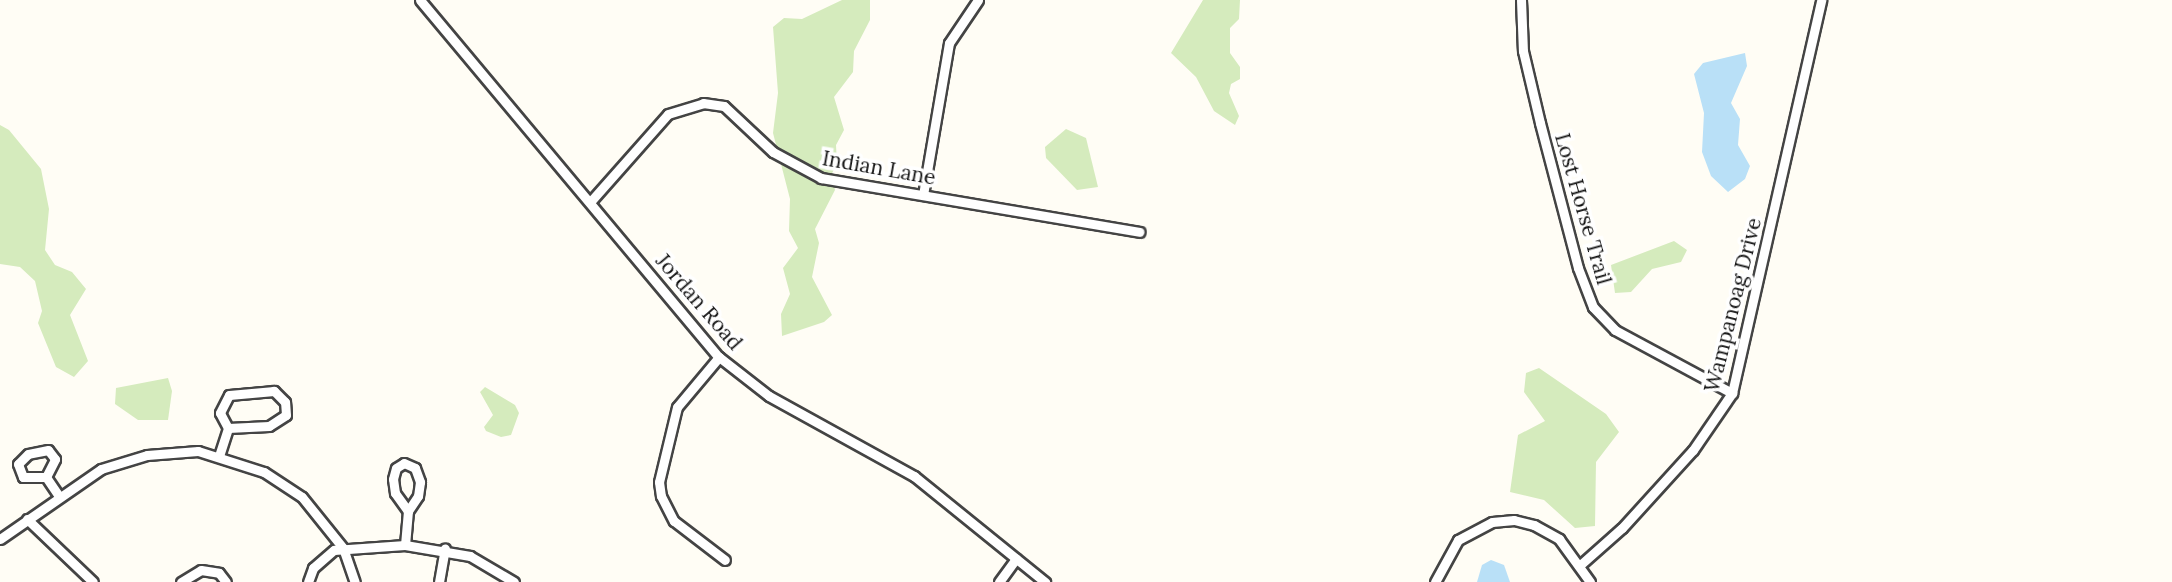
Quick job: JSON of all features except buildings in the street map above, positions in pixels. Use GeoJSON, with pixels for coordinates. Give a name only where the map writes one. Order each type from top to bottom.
{"type":"FeatureCollection","features":[{"type":"Feature","properties":{"kind":"street","name":"Jordan Road"},"geometry":{"type":"LineString","coordinates":[[420,0],[592,201],[719,357],[769,396],[914,476],[1045,582]]}},
{"type":"Feature","properties":{"kind":"street"},"geometry":{"type":"LineString","coordinates":[[923,195],[949,43],[978,0]]}},
{"type":"Feature","properties":{"kind":"street","name":"Lost Horse Trail"},"geometry":{"type":"LineString","coordinates":[[1521,0],[1523,51],[1578,268],[1593,307],[1615,330],[1732,393]]}},
{"type":"Feature","properties":{"kind":"street","name":"Wampanoag Drive"},"geometry":{"type":"LineString","coordinates":[[1579,566],[1622,528],[1693,450],[1732,393],[1821,0]]}},
{"type":"Feature","properties":{"kind":"street","name":"Indian Lane"},"geometry":{"type":"LineString","coordinates":[[592,201],[668,114],[703,103],[723,106],[773,152],[804,171],[923,195],[1139,232]]}},
{"type":"Feature","properties":{"kind":"street"},"geometry":{"type":"LineString","coordinates":[[719,357],[677,407],[659,482],[661,496],[674,521],[724,561]]}},
{"type":"Feature","properties":{"kind":"street"},"geometry":{"type":"LineString","coordinates":[[219,456],[228,428],[220,413],[229,395],[274,391],[285,402],[286,415],[269,426],[228,428]]}},
{"type":"Feature","properties":{"kind":"street"},"geometry":{"type":"LineString","coordinates":[[0,540],[101,469],[130,458],[168,452],[219,456],[264,472],[302,497],[344,548],[355,582]]}},
{"type":"Feature","properties":{"kind":"street"},"geometry":{"type":"LineString","coordinates":[[405,545],[408,511],[418,496],[420,482],[415,468],[404,463],[396,468],[393,484],[408,511]]}},
{"type":"Feature","properties":{"kind":"street"},"geometry":{"type":"LineString","coordinates":[[46,477],[59,496]]}},
{"type":"Feature","properties":{"kind":"street"},"geometry":{"type":"LineString","coordinates":[[27,519],[93,582]]}},
{"type":"Feature","properties":{"kind":"street"},"geometry":{"type":"LineString","coordinates":[[1435,582],[1458,540],[1475,528],[1503,520],[1545,530],[1559,540],[1590,582]]}},
{"type":"Feature","properties":{"kind":"street"},"geometry":{"type":"LineString","coordinates":[[308,582],[318,562],[344,548],[405,545],[445,549],[490,565],[514,582]]}},
{"type":"Feature","properties":{"kind":"street"},"geometry":{"type":"LineString","coordinates":[[439,582],[445,549]]}},
{"type":"Feature","properties":{"kind":"street"},"geometry":{"type":"LineString","coordinates":[[999,582],[1016,559]]}},
{"type":"Feature","properties":{"kind":"street"},"geometry":{"type":"LineString","coordinates":[[181,582],[201,570],[219,573],[226,582]]}},
{"type":"Feature","properties":{"kind":"green space"},"geometry":{"type":"Polygon","coordinates":[[[842,0],[870,0],[870,20],[854,51],[853,72],[834,97],[844,130],[836,145],[837,164],[831,175],[835,190],[815,229],[819,243],[812,277],[832,315],[824,322],[782,336],[781,314],[790,294],[783,268],[798,248],[789,231],[790,199],[773,133],[778,93],[773,27],[784,18],[802,19],[842,0]]]}},
{"type":"Feature","properties":{"kind":"green space"},"geometry":{"type":"Polygon","coordinates":[[[1203,0],[1240,0],[1239,19],[1230,28],[1230,53],[1240,67],[1240,79],[1231,84],[1229,93],[1239,116],[1235,125],[1214,111],[1196,77],[1171,53],[1203,0]]]}},
{"type":"Feature","properties":{"kind":"green space"},"geometry":{"type":"Polygon","coordinates":[[[0,125],[9,130],[41,169],[49,209],[45,250],[55,265],[72,272],[86,289],[70,315],[88,361],[74,377],[56,367],[38,323],[42,311],[35,281],[20,267],[0,264],[0,125]]]}},
{"type":"Feature","properties":{"kind":"green space"},"geometry":{"type":"Polygon","coordinates":[[[1066,129],[1086,138],[1098,187],[1077,190],[1046,158],[1045,147],[1066,129]]]}},
{"type":"Feature","properties":{"kind":"green space"},"geometry":{"type":"Polygon","coordinates":[[[1674,241],[1687,250],[1681,262],[1652,269],[1631,292],[1615,293],[1611,265],[1674,241]]]}},
{"type":"Feature","properties":{"kind":"green space"},"geometry":{"type":"Polygon","coordinates":[[[1539,368],[1606,414],[1619,432],[1596,462],[1595,526],[1575,528],[1544,500],[1510,492],[1518,435],[1545,421],[1524,392],[1526,373],[1539,368]]]}},
{"type":"Feature","properties":{"kind":"green space"},"geometry":{"type":"Polygon","coordinates":[[[168,378],[172,391],[168,420],[138,420],[115,404],[116,388],[168,378]]]}},
{"type":"Feature","properties":{"kind":"green space"},"geometry":{"type":"Polygon","coordinates":[[[485,387],[515,405],[519,413],[511,435],[501,437],[486,431],[484,427],[493,415],[480,392],[485,387]]]}},
{"type":"Feature","properties":{"kind":"water"},"geometry":{"type":"Polygon","coordinates":[[[1745,53],[1747,66],[1731,103],[1740,119],[1738,145],[1750,166],[1745,179],[1728,192],[1711,176],[1702,152],[1704,113],[1694,74],[1703,63],[1745,53]]]}},
{"type":"Feature","properties":{"kind":"water"},"geometry":{"type":"Polygon","coordinates":[[[1491,560],[1504,565],[1510,582],[1477,582],[1482,565],[1491,560]]]}}]}
